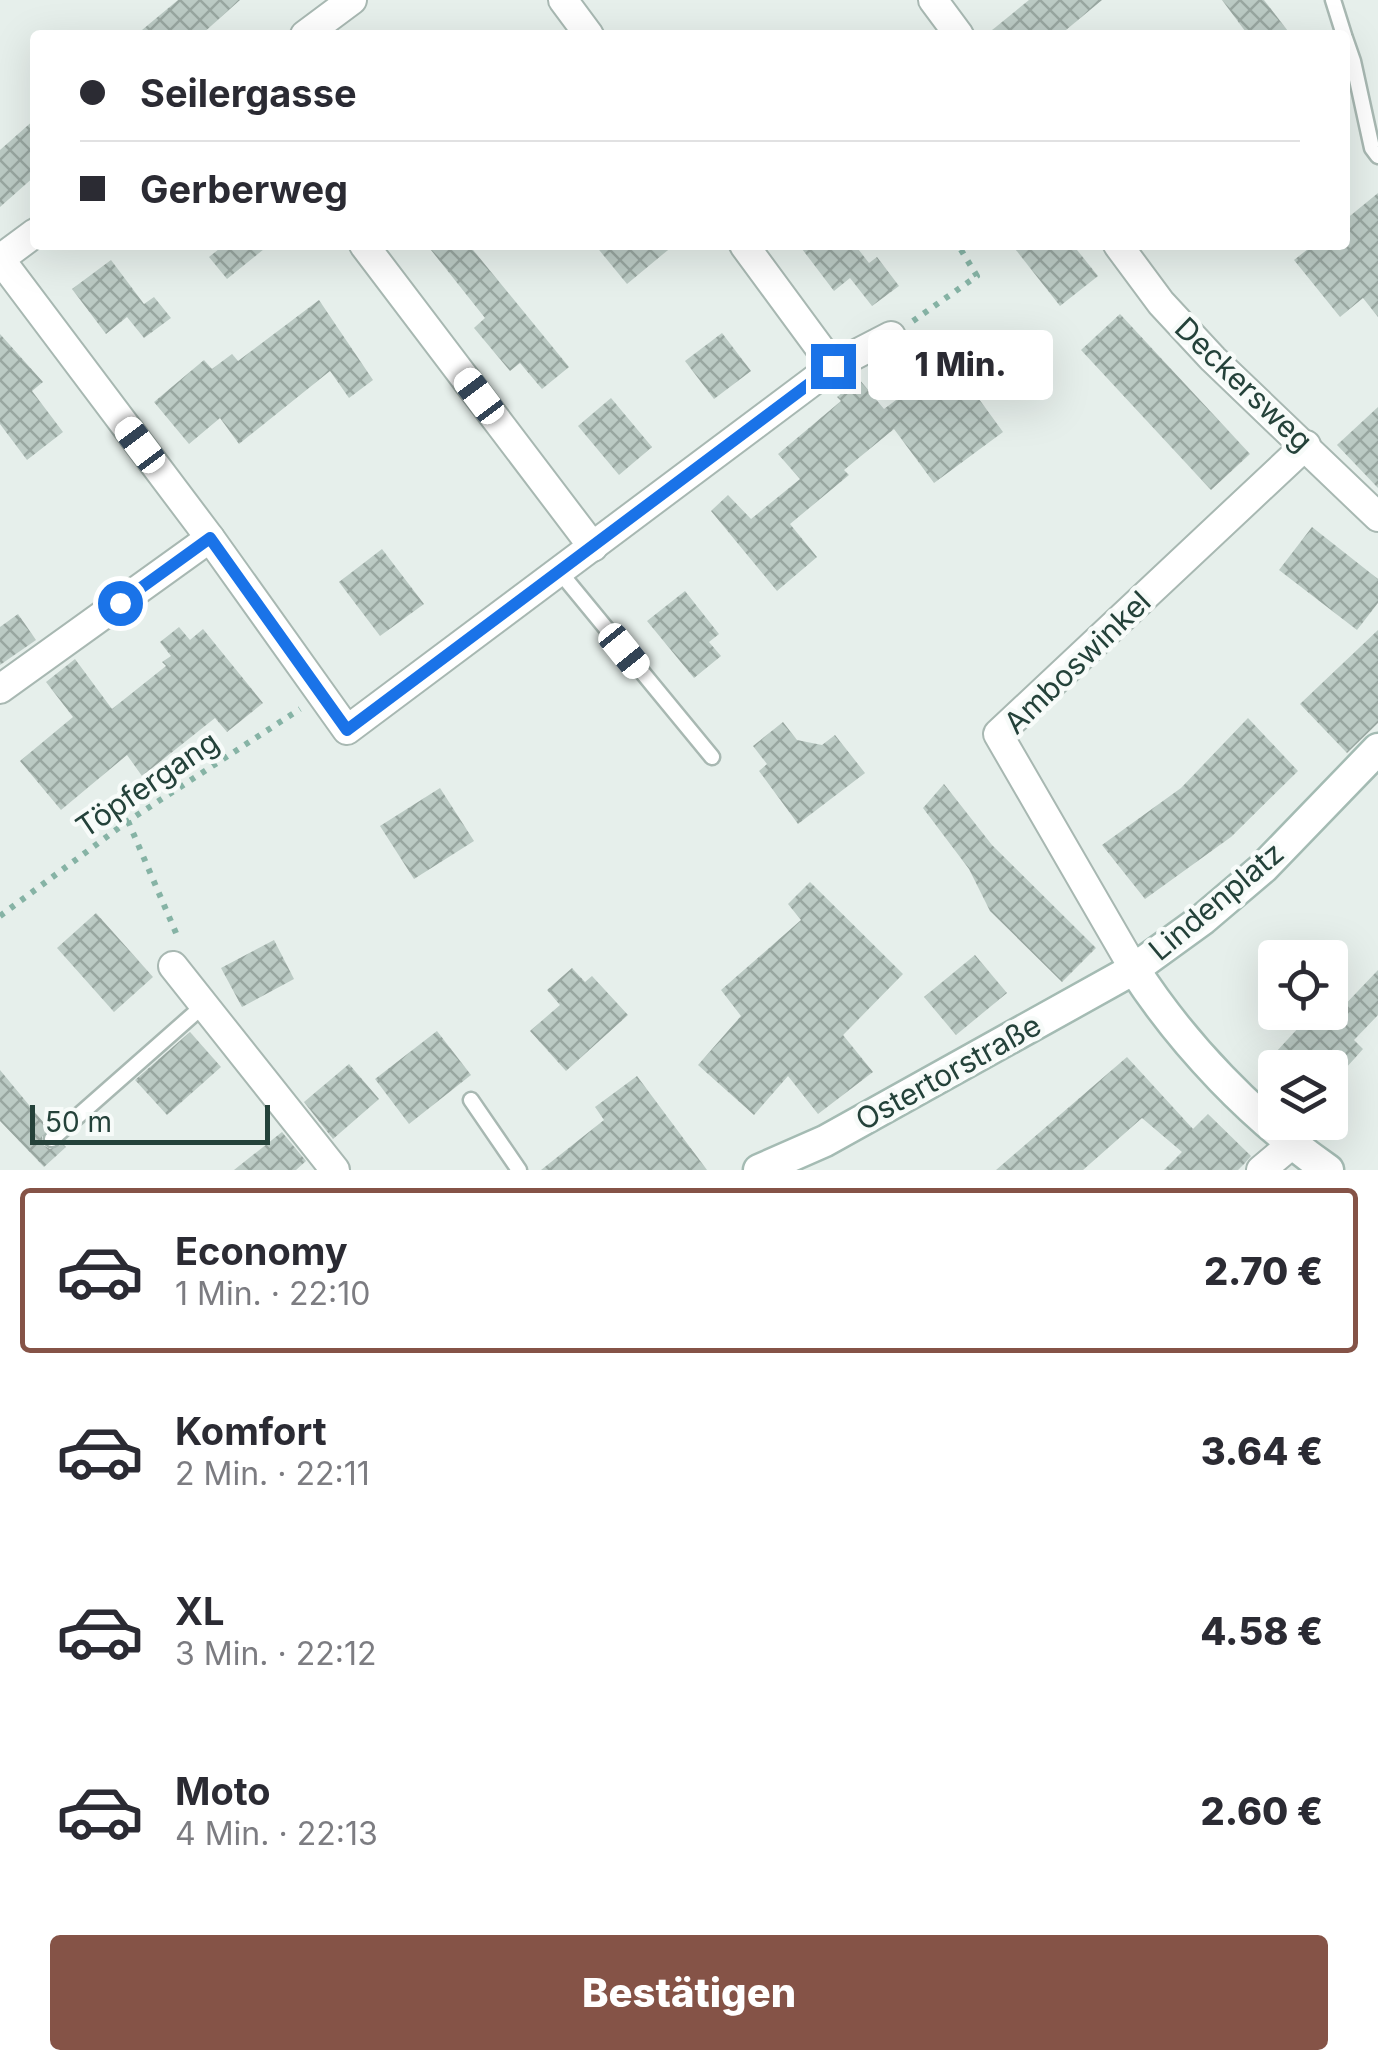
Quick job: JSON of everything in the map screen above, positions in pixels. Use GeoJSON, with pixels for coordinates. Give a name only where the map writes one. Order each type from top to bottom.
{"type":"FeatureCollection","features":[{"type":"Feature","properties":{"kind":"street"},"geometry":{"type":"LineString","coordinates":[[312,30],[352,0]]}},
{"type":"Feature","properties":{"kind":"street"},"geometry":{"type":"LineString","coordinates":[[563,0],[584,30]]}},
{"type":"Feature","properties":{"kind":"street"},"geometry":{"type":"LineString","coordinates":[[933,0],[955,30]]}},
{"type":"Feature","properties":{"kind":"street"},"geometry":{"type":"LineString","coordinates":[[30,238],[0,259],[210,538],[347,730],[833,366],[891,336]]}},
{"type":"Feature","properties":{"kind":"street"},"geometry":{"type":"LineString","coordinates":[[368,250],[593,547]]}},
{"type":"Feature","properties":{"kind":"street"},"geometry":{"type":"LineString","coordinates":[[748,250],[833,366]]}},
{"type":"Feature","properties":{"kind":"street","name":"Deckersweg"},"geometry":{"type":"LineString","coordinates":[[1122,250],[1161,302],[1213,359],[1378,517]]}},
{"type":"Feature","properties":{"kind":"street","name":"Amboswinkel"},"geometry":{"type":"LineString","coordinates":[[1134,968],[998,734],[1306,445]]}},
{"type":"Feature","properties":{"kind":"street"},"geometry":{"type":"LineString","coordinates":[[0,688],[210,538]]}},
{"type":"Feature","properties":{"kind":"street","name":"Lindenplatz"},"geometry":{"type":"LineString","coordinates":[[1328,1170],[1291,1144],[1204,1058],[1134,968],[1202,920],[1263,868],[1378,748]]}},
{"type":"Feature","properties":{"kind":"street"},"geometry":{"type":"LineString","coordinates":[[173,966],[335,1170]]}},
{"type":"Feature","properties":{"kind":"street","name":"Ostertorstraße"},"geometry":{"type":"LineString","coordinates":[[759,1170],[825,1140],[1134,968]]}},
{"type":"Feature","properties":{"kind":"street"},"geometry":{"type":"LineString","coordinates":[[1261,1170],[1291,1144]]}},
{"type":"Feature","properties":{"kind":"lane"},"geometry":{"type":"LineString","coordinates":[[1333,0],[1342,30]]}},
{"type":"Feature","properties":{"kind":"lane"},"geometry":{"type":"LineString","coordinates":[[1350,60],[1372,148],[1378,156]]}},
{"type":"Feature","properties":{"kind":"lane"},"geometry":{"type":"LineString","coordinates":[[559,571],[712,757]]}},
{"type":"Feature","properties":{"kind":"lane"},"geometry":{"type":"LineString","coordinates":[[52,1139],[205,1004]]}},
{"type":"Feature","properties":{"kind":"lane"},"geometry":{"type":"LineString","coordinates":[[472,1100],[519,1170]]}},
{"type":"Feature","properties":{"kind":"path"},"geometry":{"type":"LineString","coordinates":[[891,336],[977,276],[961,250]]}},
{"type":"Feature","properties":{"kind":"path","name":"Töpfergang"},"geometry":{"type":"LineString","coordinates":[[0,916],[128,820],[322,695]]}},
{"type":"Feature","properties":{"kind":"path"},"geometry":{"type":"LineString","coordinates":[[128,820],[179,939],[173,966]]}},
{"type":"Feature","properties":{"kind":"building"},"geometry":{"type":"Polygon","coordinates":[[[178,0],[240,0],[207,30],[142,30],[178,0]]]}},
{"type":"Feature","properties":{"kind":"building"},"geometry":{"type":"Polygon","coordinates":[[[1029,0],[1102,0],[1066,30],[992,30],[1029,0]]]}},
{"type":"Feature","properties":{"kind":"building"},"geometry":{"type":"Polygon","coordinates":[[[1222,0],[1264,0],[1287,30],[1244,30],[1222,0]]]}},
{"type":"Feature","properties":{"kind":"building"},"geometry":{"type":"Polygon","coordinates":[[[30,123],[30,180],[0,207],[0,150],[30,123]]]}},
{"type":"Feature","properties":{"kind":"building"},"geometry":{"type":"Polygon","coordinates":[[[1378,193],[1378,317],[1363,298],[1340,317],[1294,260],[1307,250],[1350,250],[1350,216],[1378,193]]]}},
{"type":"Feature","properties":{"kind":"building"},"geometry":{"type":"Polygon","coordinates":[[[218,250],[263,250],[227,279],[209,257],[218,250]]]}},
{"type":"Feature","properties":{"kind":"building"},"geometry":{"type":"Polygon","coordinates":[[[431,250],[473,250],[569,367],[542,389],[520,363],[510,371],[474,328],[485,318],[431,250]]]}},
{"type":"Feature","properties":{"kind":"building"},"geometry":{"type":"Polygon","coordinates":[[[599,250],[668,250],[627,284],[599,250]]]}},
{"type":"Feature","properties":{"kind":"building"},"geometry":{"type":"Polygon","coordinates":[[[803,250],[859,250],[869,263],[877,257],[899,286],[872,306],[850,278],[834,291],[803,250]]]}},
{"type":"Feature","properties":{"kind":"building"},"geometry":{"type":"Polygon","coordinates":[[[1016,250],[1077,250],[1098,276],[1060,306],[1016,250]]]}},
{"type":"Feature","properties":{"kind":"building"},"geometry":{"type":"Polygon","coordinates":[[[111,260],[144,304],[154,297],[171,318],[144,338],[127,317],[106,334],[72,289],[111,260]]]}},
{"type":"Feature","properties":{"kind":"building"},"geometry":{"type":"Polygon","coordinates":[[[319,300],[373,380],[349,398],[330,371],[239,444],[220,418],[189,444],[154,402],[204,360],[212,369],[232,354],[238,361],[319,300]]]}},
{"type":"Feature","properties":{"kind":"building"},"geometry":{"type":"Polygon","coordinates":[[[1120,314],[1250,454],[1211,490],[1081,350],[1120,314]]]}},
{"type":"Feature","properties":{"kind":"building"},"geometry":{"type":"Polygon","coordinates":[[[722,333],[751,371],[714,399],[685,361],[722,333]]]}},
{"type":"Feature","properties":{"kind":"building"},"geometry":{"type":"Polygon","coordinates":[[[0,334],[43,382],[32,391],[63,432],[27,460],[0,424],[0,334]]]}},
{"type":"Feature","properties":{"kind":"building"},"geometry":{"type":"Polygon","coordinates":[[[936,370],[954,395],[968,384],[1003,432],[934,483],[894,429],[844,470],[849,475],[790,524],[817,557],[777,591],[711,511],[728,495],[751,519],[800,479],[778,454],[841,401],[837,397],[859,379],[884,409],[936,370]]]}},
{"type":"Feature","properties":{"kind":"building"},"geometry":{"type":"Polygon","coordinates":[[[611,398],[652,447],[619,475],[578,426],[611,398]]]}},
{"type":"Feature","properties":{"kind":"building"},"geometry":{"type":"Polygon","coordinates":[[[1378,407],[1378,488],[1337,445],[1378,407]]]}},
{"type":"Feature","properties":{"kind":"building"},"geometry":{"type":"Polygon","coordinates":[[[1312,527],[1378,579],[1378,603],[1357,630],[1279,570],[1312,527]]]}},
{"type":"Feature","properties":{"kind":"building"},"geometry":{"type":"Polygon","coordinates":[[[382,549],[424,604],[380,636],[339,582],[382,549]]]}},
{"type":"Feature","properties":{"kind":"building"},"geometry":{"type":"Polygon","coordinates":[[[685,591],[719,634],[709,642],[721,656],[694,678],[647,621],[685,591]]]}},
{"type":"Feature","properties":{"kind":"building"},"geometry":{"type":"Polygon","coordinates":[[[18,614],[36,640],[0,665],[0,627],[18,614]]]}},
{"type":"Feature","properties":{"kind":"building"},"geometry":{"type":"Polygon","coordinates":[[[179,627],[190,640],[203,629],[263,703],[227,732],[215,718],[142,776],[127,755],[61,810],[20,761],[73,717],[46,682],[75,659],[112,709],[166,666],[162,662],[171,656],[160,642],[179,627]]]}},
{"type":"Feature","properties":{"kind":"building"},"geometry":{"type":"Polygon","coordinates":[[[1378,630],[1378,723],[1347,753],[1300,704],[1378,630]]]}},
{"type":"Feature","properties":{"kind":"building"},"geometry":{"type":"Polygon","coordinates":[[[1248,718],[1298,771],[1231,837],[1145,899],[1102,845],[1181,788],[1248,718]]]}},
{"type":"Feature","properties":{"kind":"building"},"geometry":{"type":"Polygon","coordinates":[[[783,722],[797,740],[822,745],[835,735],[865,773],[798,824],[759,771],[767,764],[753,746],[783,722]]]}},
{"type":"Feature","properties":{"kind":"building"},"geometry":{"type":"Polygon","coordinates":[[[944,784],[992,845],[1096,948],[1062,982],[990,911],[969,869],[923,808],[944,784]]]}},
{"type":"Feature","properties":{"kind":"building"},"geometry":{"type":"Polygon","coordinates":[[[440,788],[474,841],[414,879],[380,826],[440,788]]]}},
{"type":"Feature","properties":{"kind":"building"},"geometry":{"type":"Polygon","coordinates":[[[810,882],[903,974],[843,1035],[873,1072],[818,1114],[788,1076],[754,1115],[698,1065],[741,1016],[721,990],[801,920],[788,904],[810,882]]]}},
{"type":"Feature","properties":{"kind":"building"},"geometry":{"type":"Polygon","coordinates":[[[96,913],[153,977],[114,1012],[57,948],[96,913]]]}},
{"type":"Feature","properties":{"kind":"building"},"geometry":{"type":"Polygon","coordinates":[[[274,940],[294,979],[242,1007],[221,968],[274,940]]]}},
{"type":"Feature","properties":{"kind":"building"},"geometry":{"type":"Polygon","coordinates":[[[975,955],[1007,993],[956,1035],[924,997],[975,955]]]}},
{"type":"Feature","properties":{"kind":"building"},"geometry":{"type":"Polygon","coordinates":[[[572,968],[585,982],[592,976],[628,1015],[566,1071],[530,1031],[560,1005],[547,990],[572,968]]]}},
{"type":"Feature","properties":{"kind":"building"},"geometry":{"type":"Polygon","coordinates":[[[1378,970],[1378,1015],[1354,1040],[1363,1049],[1348,1066],[1348,1050],[1278,1050],[1296,1030],[1348,1030],[1348,1002],[1378,970]]]}},
{"type":"Feature","properties":{"kind":"building"},"geometry":{"type":"Polygon","coordinates":[[[437,1031],[471,1075],[409,1124],[375,1079],[437,1031]]]}},
{"type":"Feature","properties":{"kind":"building"},"geometry":{"type":"Polygon","coordinates":[[[190,1032],[221,1067],[167,1115],[135,1080],[190,1032]]]}},
{"type":"Feature","properties":{"kind":"building"},"geometry":{"type":"Polygon","coordinates":[[[1127,1057],[1193,1129],[1208,1114],[1251,1156],[1238,1170],[1164,1170],[1182,1152],[1142,1118],[1083,1170],[996,1170],[1127,1057]]]}},
{"type":"Feature","properties":{"kind":"building"},"geometry":{"type":"Polygon","coordinates":[[[349,1064],[379,1099],[333,1139],[304,1102],[349,1064]]]}},
{"type":"Feature","properties":{"kind":"building"},"geometry":{"type":"Polygon","coordinates":[[[0,1070],[48,1128],[42,1137],[43,1145],[50,1149],[63,1144],[66,1147],[44,1167],[0,1121],[0,1070]]]}},
{"type":"Feature","properties":{"kind":"building"},"geometry":{"type":"Polygon","coordinates":[[[637,1076],[707,1170],[541,1170],[604,1120],[595,1107],[637,1076]]]}},
{"type":"Feature","properties":{"kind":"building"},"geometry":{"type":"Polygon","coordinates":[[[282,1132],[306,1161],[296,1170],[234,1170],[282,1132]]]}},
{"type":"Feature","properties":{"kind":"route"},"geometry":{"type":"LineString","coordinates":[[120,603],[210,538],[347,730],[833,366]]}}]}
